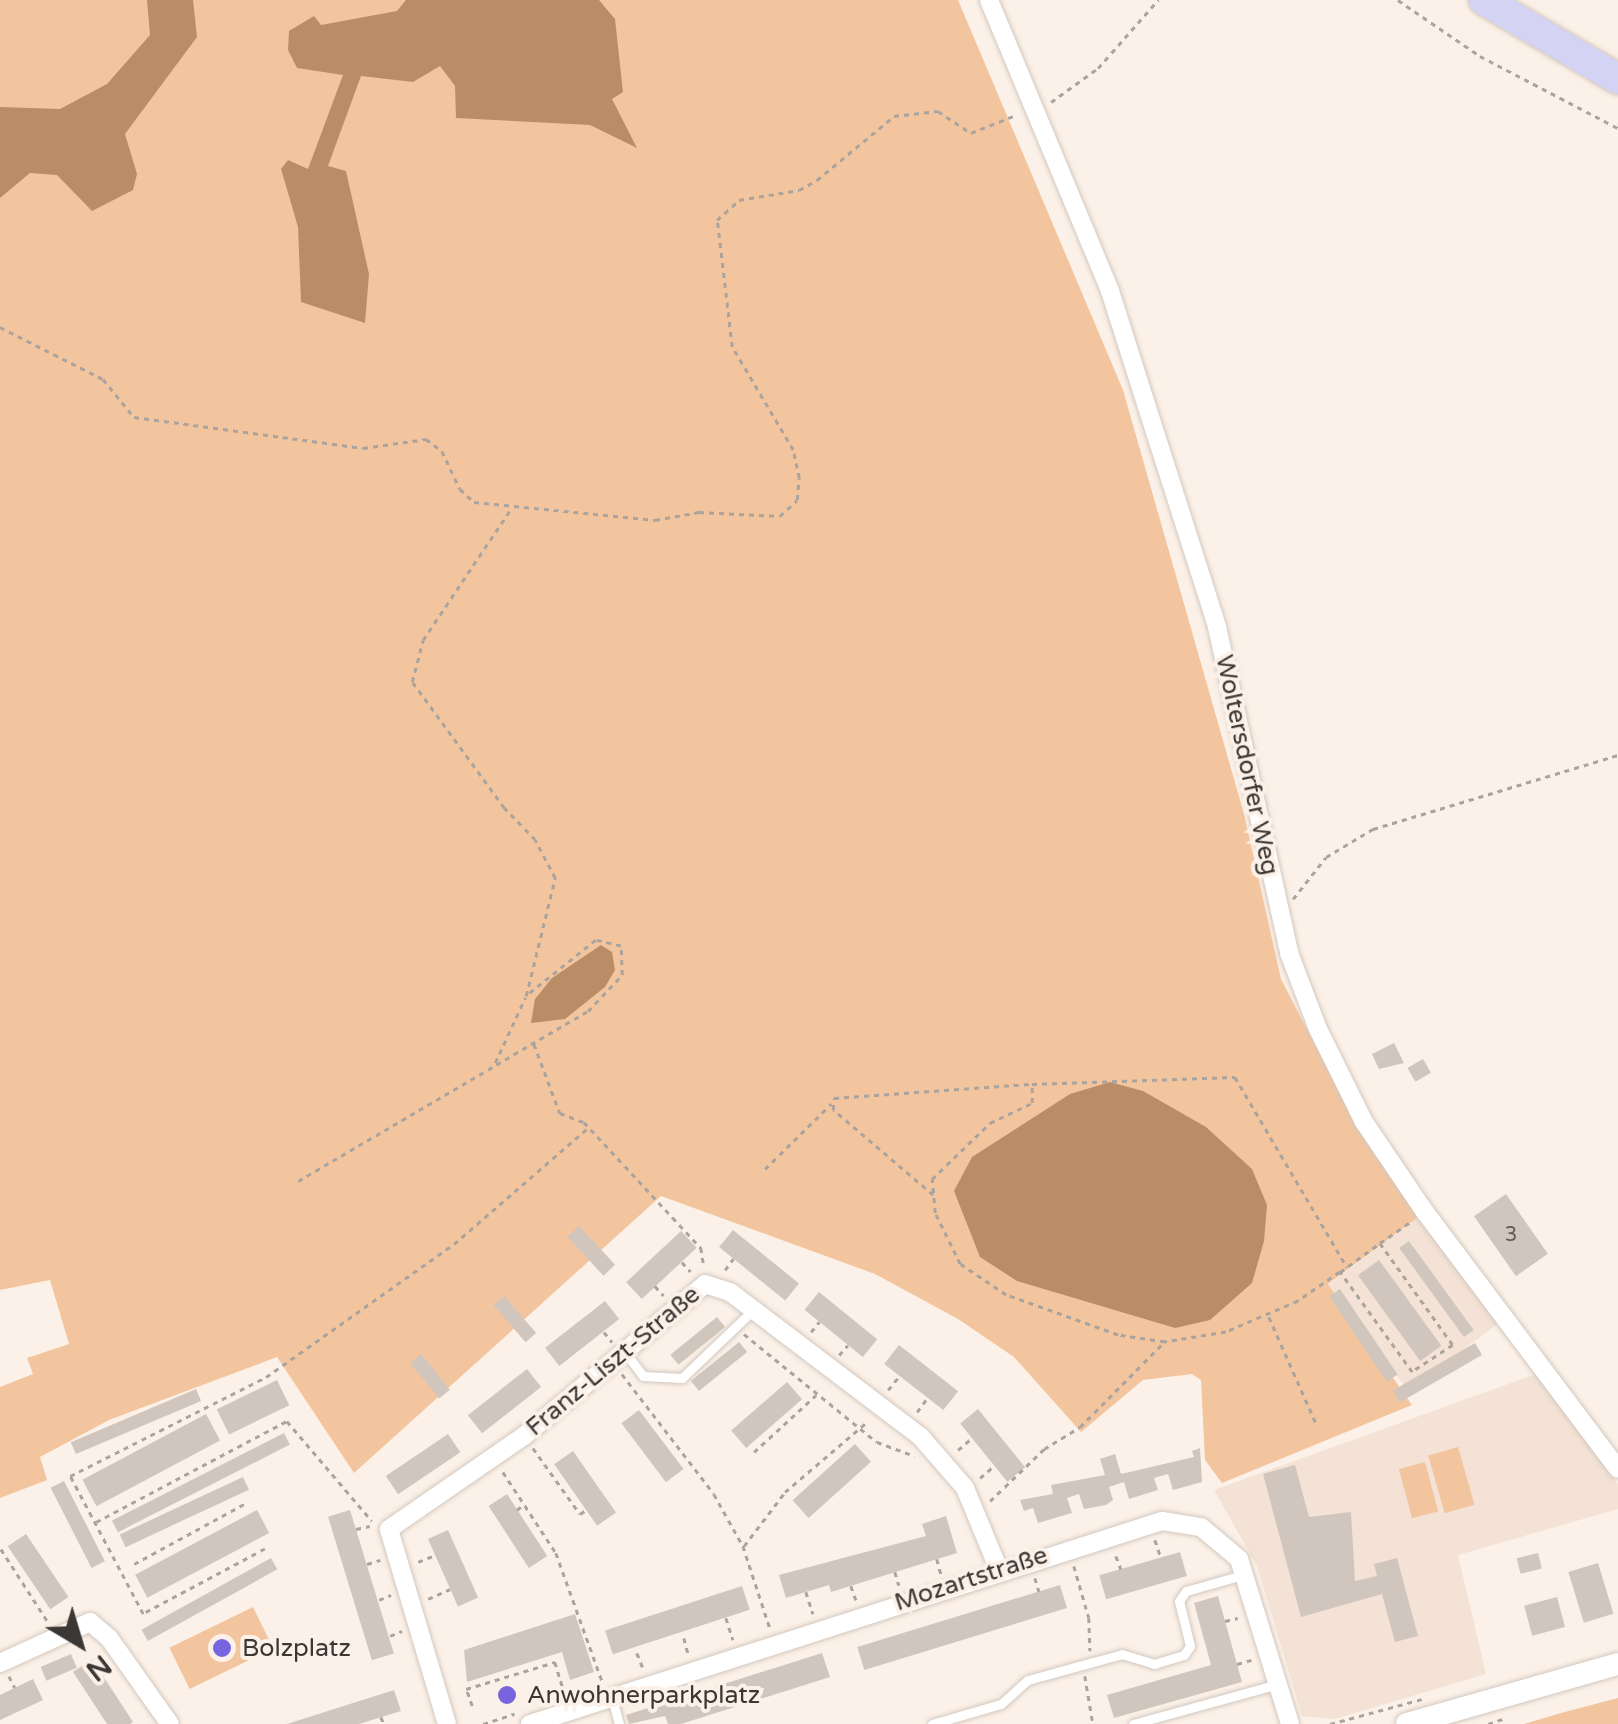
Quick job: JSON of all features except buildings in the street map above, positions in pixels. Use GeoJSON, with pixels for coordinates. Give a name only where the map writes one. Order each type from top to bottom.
{"type":"FeatureCollection","features":[{"type":"Feature","properties":{"kind":"highway"},"geometry":{"type":"LineString","coordinates":[[1484,0],[1618,79]]}},
{"type":"Feature","properties":{"kind":"street","name":"Woltersdorfer Weg"},"geometry":{"type":"LineString","coordinates":[[988,0],[1110,291],[1216,627],[1298,984],[1364,1122],[1425,1212],[1618,1469]]}},
{"type":"Feature","properties":{"kind":"street","name":"Franz-Liszt-Straße"},"geometry":{"type":"LineString","coordinates":[[447,1724],[408,1607],[389,1529],[524,1436],[612,1353],[705,1284],[753,1310],[885,1400],[943,1452],[973,1503],[999,1570]]}},
{"type":"Feature","properties":{"kind":"street","name":"Mozartstraße"},"geometry":{"type":"LineString","coordinates":[[530,1717],[1162,1521],[1216,1534],[1247,1573],[1272,1686],[1290,1724]]}},
{"type":"Feature","properties":{"kind":"street"},"geometry":{"type":"LineString","coordinates":[[0,1663],[90,1622],[98,1626],[170,1724]]}},
{"type":"Feature","properties":{"kind":"street"},"geometry":{"type":"LineString","coordinates":[[1407,1724],[1618,1664]]}},
{"type":"Feature","properties":{"kind":"lane"},"geometry":{"type":"LineString","coordinates":[[612,1353],[643,1376],[682,1378],[739,1330],[753,1310]]}},
{"type":"Feature","properties":{"kind":"lane"},"geometry":{"type":"LineString","coordinates":[[932,1724],[1001,1704],[1028,1680],[1088,1663],[1122,1654],[1154,1664],[1184,1655],[1190,1646],[1179,1602],[1186,1592],[1247,1573]]}},
{"type":"Feature","properties":{"kind":"lane"},"geometry":{"type":"LineString","coordinates":[[1133,1724],[1272,1686]]}},
{"type":"Feature","properties":{"kind":"lane"},"geometry":{"type":"LineString","coordinates":[[614,1689],[619,1724]]}},
{"type":"Feature","properties":{"kind":"path"},"geometry":{"type":"LineString","coordinates":[[0,327],[104,379],[134,417],[363,448],[426,439],[442,451],[460,489],[474,502],[655,520],[699,512],[780,516],[790,510],[799,478],[793,450],[755,394],[726,327],[717,220],[739,200],[808,185],[901,113],[938,111],[970,132],[1035,110],[1098,68],[1158,0]]}},
{"type":"Feature","properties":{"kind":"path"},"geometry":{"type":"LineString","coordinates":[[1398,0],[1480,56],[1618,128]]}},
{"type":"Feature","properties":{"kind":"path"},"geometry":{"type":"LineString","coordinates":[[494,1066],[526,996],[556,878],[535,840],[504,808],[412,682],[423,640],[511,508]]}},
{"type":"Feature","properties":{"kind":"path"},"geometry":{"type":"LineString","coordinates":[[1280,916],[1326,857],[1373,829],[1618,755]]}},
{"type":"Feature","properties":{"kind":"path"},"geometry":{"type":"LineString","coordinates":[[298,1181],[534,1043],[615,987],[622,975],[621,946],[604,938],[580,946],[526,996]]}},
{"type":"Feature","properties":{"kind":"path"},"geometry":{"type":"LineString","coordinates":[[534,1043],[552,1102],[560,1114],[589,1127],[701,1248],[704,1266]]}},
{"type":"Feature","properties":{"kind":"path"},"geometry":{"type":"LineString","coordinates":[[766,1169],[844,1093],[1234,1077],[1347,1266]]}},
{"type":"Feature","properties":{"kind":"path"},"geometry":{"type":"LineString","coordinates":[[1032,1084],[1032,1103],[990,1123],[948,1157],[932,1179],[935,1213],[960,1264],[1006,1294],[1118,1334],[1165,1342],[1226,1332],[1268,1315],[1340,1272],[1425,1212]]}},
{"type":"Feature","properties":{"kind":"path"},"geometry":{"type":"LineString","coordinates":[[831,1104],[934,1195]]}},
{"type":"Feature","properties":{"kind":"path"},"geometry":{"type":"LineString","coordinates":[[265,1550],[143,1614],[70,1476],[266,1378],[285,1358],[454,1244],[589,1127]]}},
{"type":"Feature","properties":{"kind":"path"},"geometry":{"type":"LineString","coordinates":[[1340,1272],[1412,1372],[1453,1345],[1380,1243]]}},
{"type":"Feature","properties":{"kind":"path"},"geometry":{"type":"LineString","coordinates":[[723,1274],[733,1259]]}},
{"type":"Feature","properties":{"kind":"path"},"geometry":{"type":"LineString","coordinates":[[682,1262],[694,1275],[704,1266]]}},
{"type":"Feature","properties":{"kind":"path"},"geometry":{"type":"LineString","coordinates":[[704,1266],[735,1283]]}},
{"type":"Feature","properties":{"kind":"path"},"geometry":{"type":"LineString","coordinates":[[653,1309],[666,1298],[656,1286]]}},
{"type":"Feature","properties":{"kind":"path"},"geometry":{"type":"LineString","coordinates":[[1268,1315],[1316,1423]]}},
{"type":"Feature","properties":{"kind":"path"},"geometry":{"type":"LineString","coordinates":[[808,1336],[820,1322]]}},
{"type":"Feature","properties":{"kind":"path"},"geometry":{"type":"LineString","coordinates":[[739,1330],[860,1429],[904,1454],[952,1455],[972,1438]]}},
{"type":"Feature","properties":{"kind":"path"},"geometry":{"type":"LineString","coordinates":[[604,1332],[612,1353],[743,1546],[772,1634]]}},
{"type":"Feature","properties":{"kind":"path"},"geometry":{"type":"LineString","coordinates":[[612,1353],[626,1332]]}},
{"type":"Feature","properties":{"kind":"path"},"geometry":{"type":"LineString","coordinates":[[980,1492],[985,1505],[1044,1449],[1080,1427],[1165,1342]]}},
{"type":"Feature","properties":{"kind":"path"},"geometry":{"type":"LineString","coordinates":[[837,1358],[848,1345]]}},
{"type":"Feature","properties":{"kind":"path"},"geometry":{"type":"LineString","coordinates":[[743,1546],[802,1478],[860,1429],[900,1375]]}},
{"type":"Feature","properties":{"kind":"path"},"geometry":{"type":"LineString","coordinates":[[754,1452],[817,1394]]}},
{"type":"Feature","properties":{"kind":"path"},"geometry":{"type":"LineString","coordinates":[[914,1416],[928,1397]]}},
{"type":"Feature","properties":{"kind":"path"},"geometry":{"type":"LineString","coordinates":[[788,1412],[793,1416]]}},
{"type":"Feature","properties":{"kind":"path"},"geometry":{"type":"LineString","coordinates":[[650,1425],[658,1419]]}},
{"type":"Feature","properties":{"kind":"path"},"geometry":{"type":"LineString","coordinates":[[94,1522],[287,1421],[371,1523],[393,1594],[379,1600]]}},
{"type":"Feature","properties":{"kind":"path"},"geometry":{"type":"LineString","coordinates":[[524,1436],[580,1514],[586,1510]]}},
{"type":"Feature","properties":{"kind":"path"},"geometry":{"type":"LineString","coordinates":[[761,1437],[765,1441]]}},
{"type":"Feature","properties":{"kind":"path"},"geometry":{"type":"LineString","coordinates":[[672,1454],[680,1448]]}},
{"type":"Feature","properties":{"kind":"path"},"geometry":{"type":"LineString","coordinates":[[833,1452],[838,1458]]}},
{"type":"Feature","properties":{"kind":"path"},"geometry":{"type":"LineString","coordinates":[[494,1459],[545,1534],[604,1687],[614,1689]]}},
{"type":"Feature","properties":{"kind":"path"},"geometry":{"type":"LineString","coordinates":[[974,1484],[994,1466]]}},
{"type":"Feature","properties":{"kind":"path"},"geometry":{"type":"LineString","coordinates":[[802,1478],[808,1484]]}},
{"type":"Feature","properties":{"kind":"path"},"geometry":{"type":"LineString","coordinates":[[559,1484],[565,1480]]}},
{"type":"Feature","properties":{"kind":"path"},"geometry":{"type":"LineString","coordinates":[[134,1564],[246,1503]]}},
{"type":"Feature","properties":{"kind":"path"},"geometry":{"type":"LineString","coordinates":[[517,1510],[525,1504]]}},
{"type":"Feature","properties":{"kind":"path"},"geometry":{"type":"LineString","coordinates":[[356,1529],[384,1515]]}},
{"type":"Feature","properties":{"kind":"path"},"geometry":{"type":"LineString","coordinates":[[537,1540],[545,1534]]}},
{"type":"Feature","properties":{"kind":"path"},"geometry":{"type":"LineString","coordinates":[[1143,1538],[1162,1534]]}},
{"type":"Feature","properties":{"kind":"path"},"geometry":{"type":"LineString","coordinates":[[1154,1536],[1161,1558]]}},
{"type":"Feature","properties":{"kind":"path"},"geometry":{"type":"LineString","coordinates":[[1114,1547],[1120,1568]]}},
{"type":"Feature","properties":{"kind":"path"},"geometry":{"type":"LineString","coordinates":[[0,1549],[56,1636]]}},
{"type":"Feature","properties":{"kind":"path"},"geometry":{"type":"LineString","coordinates":[[1059,1564],[1086,1556]]}},
{"type":"Feature","properties":{"kind":"path"},"geometry":{"type":"LineString","coordinates":[[368,1564],[382,1559]]}},
{"type":"Feature","properties":{"kind":"path"},"geometry":{"type":"LineString","coordinates":[[929,1584],[943,1580],[937,1559]]}},
{"type":"Feature","properties":{"kind":"path"},"geometry":{"type":"LineString","coordinates":[[1072,1560],[1089,1618],[1088,1663],[1094,1724]]}},
{"type":"Feature","properties":{"kind":"path"},"geometry":{"type":"LineString","coordinates":[[16,1572],[22,1568]]}},
{"type":"Feature","properties":{"kind":"path"},"geometry":{"type":"LineString","coordinates":[[1020,1576],[1046,1568]]}},
{"type":"Feature","properties":{"kind":"path"},"geometry":{"type":"LineString","coordinates":[[895,1572],[902,1593]]}},
{"type":"Feature","properties":{"kind":"path"},"geometry":{"type":"LineString","coordinates":[[1033,1572],[1040,1591]]}},
{"type":"Feature","properties":{"kind":"path"},"geometry":{"type":"LineString","coordinates":[[851,1586],[858,1606]]}},
{"type":"Feature","properties":{"kind":"path"},"geometry":{"type":"LineString","coordinates":[[408,1607],[450,1590]]}},
{"type":"Feature","properties":{"kind":"path"},"geometry":{"type":"LineString","coordinates":[[806,1592],[815,1620]]}},
{"type":"Feature","properties":{"kind":"path"},"geometry":{"type":"LineString","coordinates":[[34,1600],[40,1597]]}},
{"type":"Feature","properties":{"kind":"path"},"geometry":{"type":"LineString","coordinates":[[1225,1622],[1245,1616]]}},
{"type":"Feature","properties":{"kind":"path"},"geometry":{"type":"LineString","coordinates":[[726,1618],[734,1646]]}},
{"type":"Feature","properties":{"kind":"path"},"geometry":{"type":"LineString","coordinates":[[390,1636],[404,1630],[410,1648]]}},
{"type":"Feature","properties":{"kind":"path"},"geometry":{"type":"LineString","coordinates":[[684,1638],[690,1659]]}},
{"type":"Feature","properties":{"kind":"path"},"geometry":{"type":"LineString","coordinates":[[638,1653],[644,1674]]}},
{"type":"Feature","properties":{"kind":"path"},"geometry":{"type":"LineString","coordinates":[[1237,1664],[1257,1658],[1272,1686]]}},
{"type":"Feature","properties":{"kind":"path"},"geometry":{"type":"LineString","coordinates":[[472,1706],[466,1689],[555,1662],[567,1698],[556,1701]]}},
{"type":"Feature","properties":{"kind":"path"},"geometry":{"type":"LineString","coordinates":[[0,1673],[6,1670],[14,1688]]}},
{"type":"Feature","properties":{"kind":"path"},"geometry":{"type":"LineString","coordinates":[[1330,1724],[1428,1698]]}},
{"type":"Feature","properties":{"kind":"path"},"geometry":{"type":"LineString","coordinates":[[381,1717],[384,1724]]}},
{"type":"Feature","properties":{"kind":"path"},"geometry":{"type":"LineString","coordinates":[[483,1724],[530,1717]]}},
{"type":"Feature","properties":{"kind":"shaded area"},"geometry":{"type":"Polygon","coordinates":[[[0,0],[958,0],[1123,390],[1244,814],[1281,979],[1344,1101],[1425,1212],[1328,1284],[1412,1405],[1222,1483],[1205,1460],[1201,1380],[1192,1374],[1143,1380],[1081,1432],[1014,1357],[958,1319],[875,1274],[661,1196],[354,1473],[277,1357],[109,1420],[40,1457],[47,1480],[0,1498],[0,1387],[33,1374],[27,1358],[69,1344],[50,1280],[0,1290],[0,0]]]}},
{"type":"Feature","properties":{"kind":"shaded area"},"geometry":{"type":"Polygon","coordinates":[[[147,0],[193,0],[197,37],[125,134],[137,174],[133,190],[92,211],[57,175],[30,173],[0,198],[0,107],[60,109],[107,84],[150,35],[147,0]]]}},
{"type":"Feature","properties":{"kind":"shaded area"},"geometry":{"type":"Polygon","coordinates":[[[406,0],[599,0],[615,19],[623,92],[612,99],[637,148],[590,125],[456,118],[455,86],[440,66],[413,82],[361,76],[328,166],[346,171],[369,274],[365,323],[301,302],[298,227],[281,169],[288,160],[308,169],[343,75],[297,68],[288,50],[289,31],[314,16],[321,25],[397,11],[406,0]]]}},
{"type":"Feature","properties":{"kind":"shaded area"},"geometry":{"type":"Polygon","coordinates":[[[601,945],[612,952],[615,970],[605,987],[565,1019],[531,1023],[535,999],[552,978],[601,945]]]}},
{"type":"Feature","properties":{"kind":"shaded area"},"geometry":{"type":"Polygon","coordinates":[[[1110,1082],[1143,1091],[1206,1127],[1252,1169],[1267,1205],[1264,1241],[1252,1283],[1210,1320],[1175,1328],[1017,1281],[980,1257],[954,1191],[972,1157],[1070,1094],[1110,1082]]]}},
{"type":"Feature","properties":{"kind":"shaded area"},"geometry":{"type":"Polygon","coordinates":[[[1425,1212],[1505,1318],[1408,1391],[1328,1285],[1425,1212]]]}},
{"type":"Feature","properties":{"kind":"shaded area"},"geometry":{"type":"Polygon","coordinates":[[[1536,1374],[1618,1484],[1618,1509],[1458,1555],[1486,1674],[1335,1719],[1302,1716],[1257,1566],[1214,1490],[1536,1374]]]}},
{"type":"Feature","properties":{"kind":"shaded area"},"geometry":{"type":"Polygon","coordinates":[[[1458,1447],[1475,1505],[1445,1513],[1428,1456],[1458,1447]]]}},
{"type":"Feature","properties":{"kind":"shaded area"},"geometry":{"type":"Polygon","coordinates":[[[1425,1462],[1438,1511],[1412,1518],[1399,1469],[1425,1462]]]}},
{"type":"Feature","properties":{"kind":"shaded area","name":"Bolzplatz"},"geometry":{"type":"Polygon","coordinates":[[[253,1607],[273,1648],[190,1689],[169,1648],[253,1607]]]}},
{"type":"Feature","properties":{"kind":"shaded area"},"geometry":{"type":"Polygon","coordinates":[[[1618,1698],[1618,1724],[1524,1724],[1561,1713],[1618,1698]]]}},
{"type":"Feature","properties":{"kind":"place","name":"Bolzplatz"},"geometry":{"type":"Point","coordinates":[222,1648]}},
{"type":"Feature","properties":{"kind":"place","name":"Anwohnerparkplatz"},"geometry":{"type":"Point","coordinates":[507,1695]}}]}
